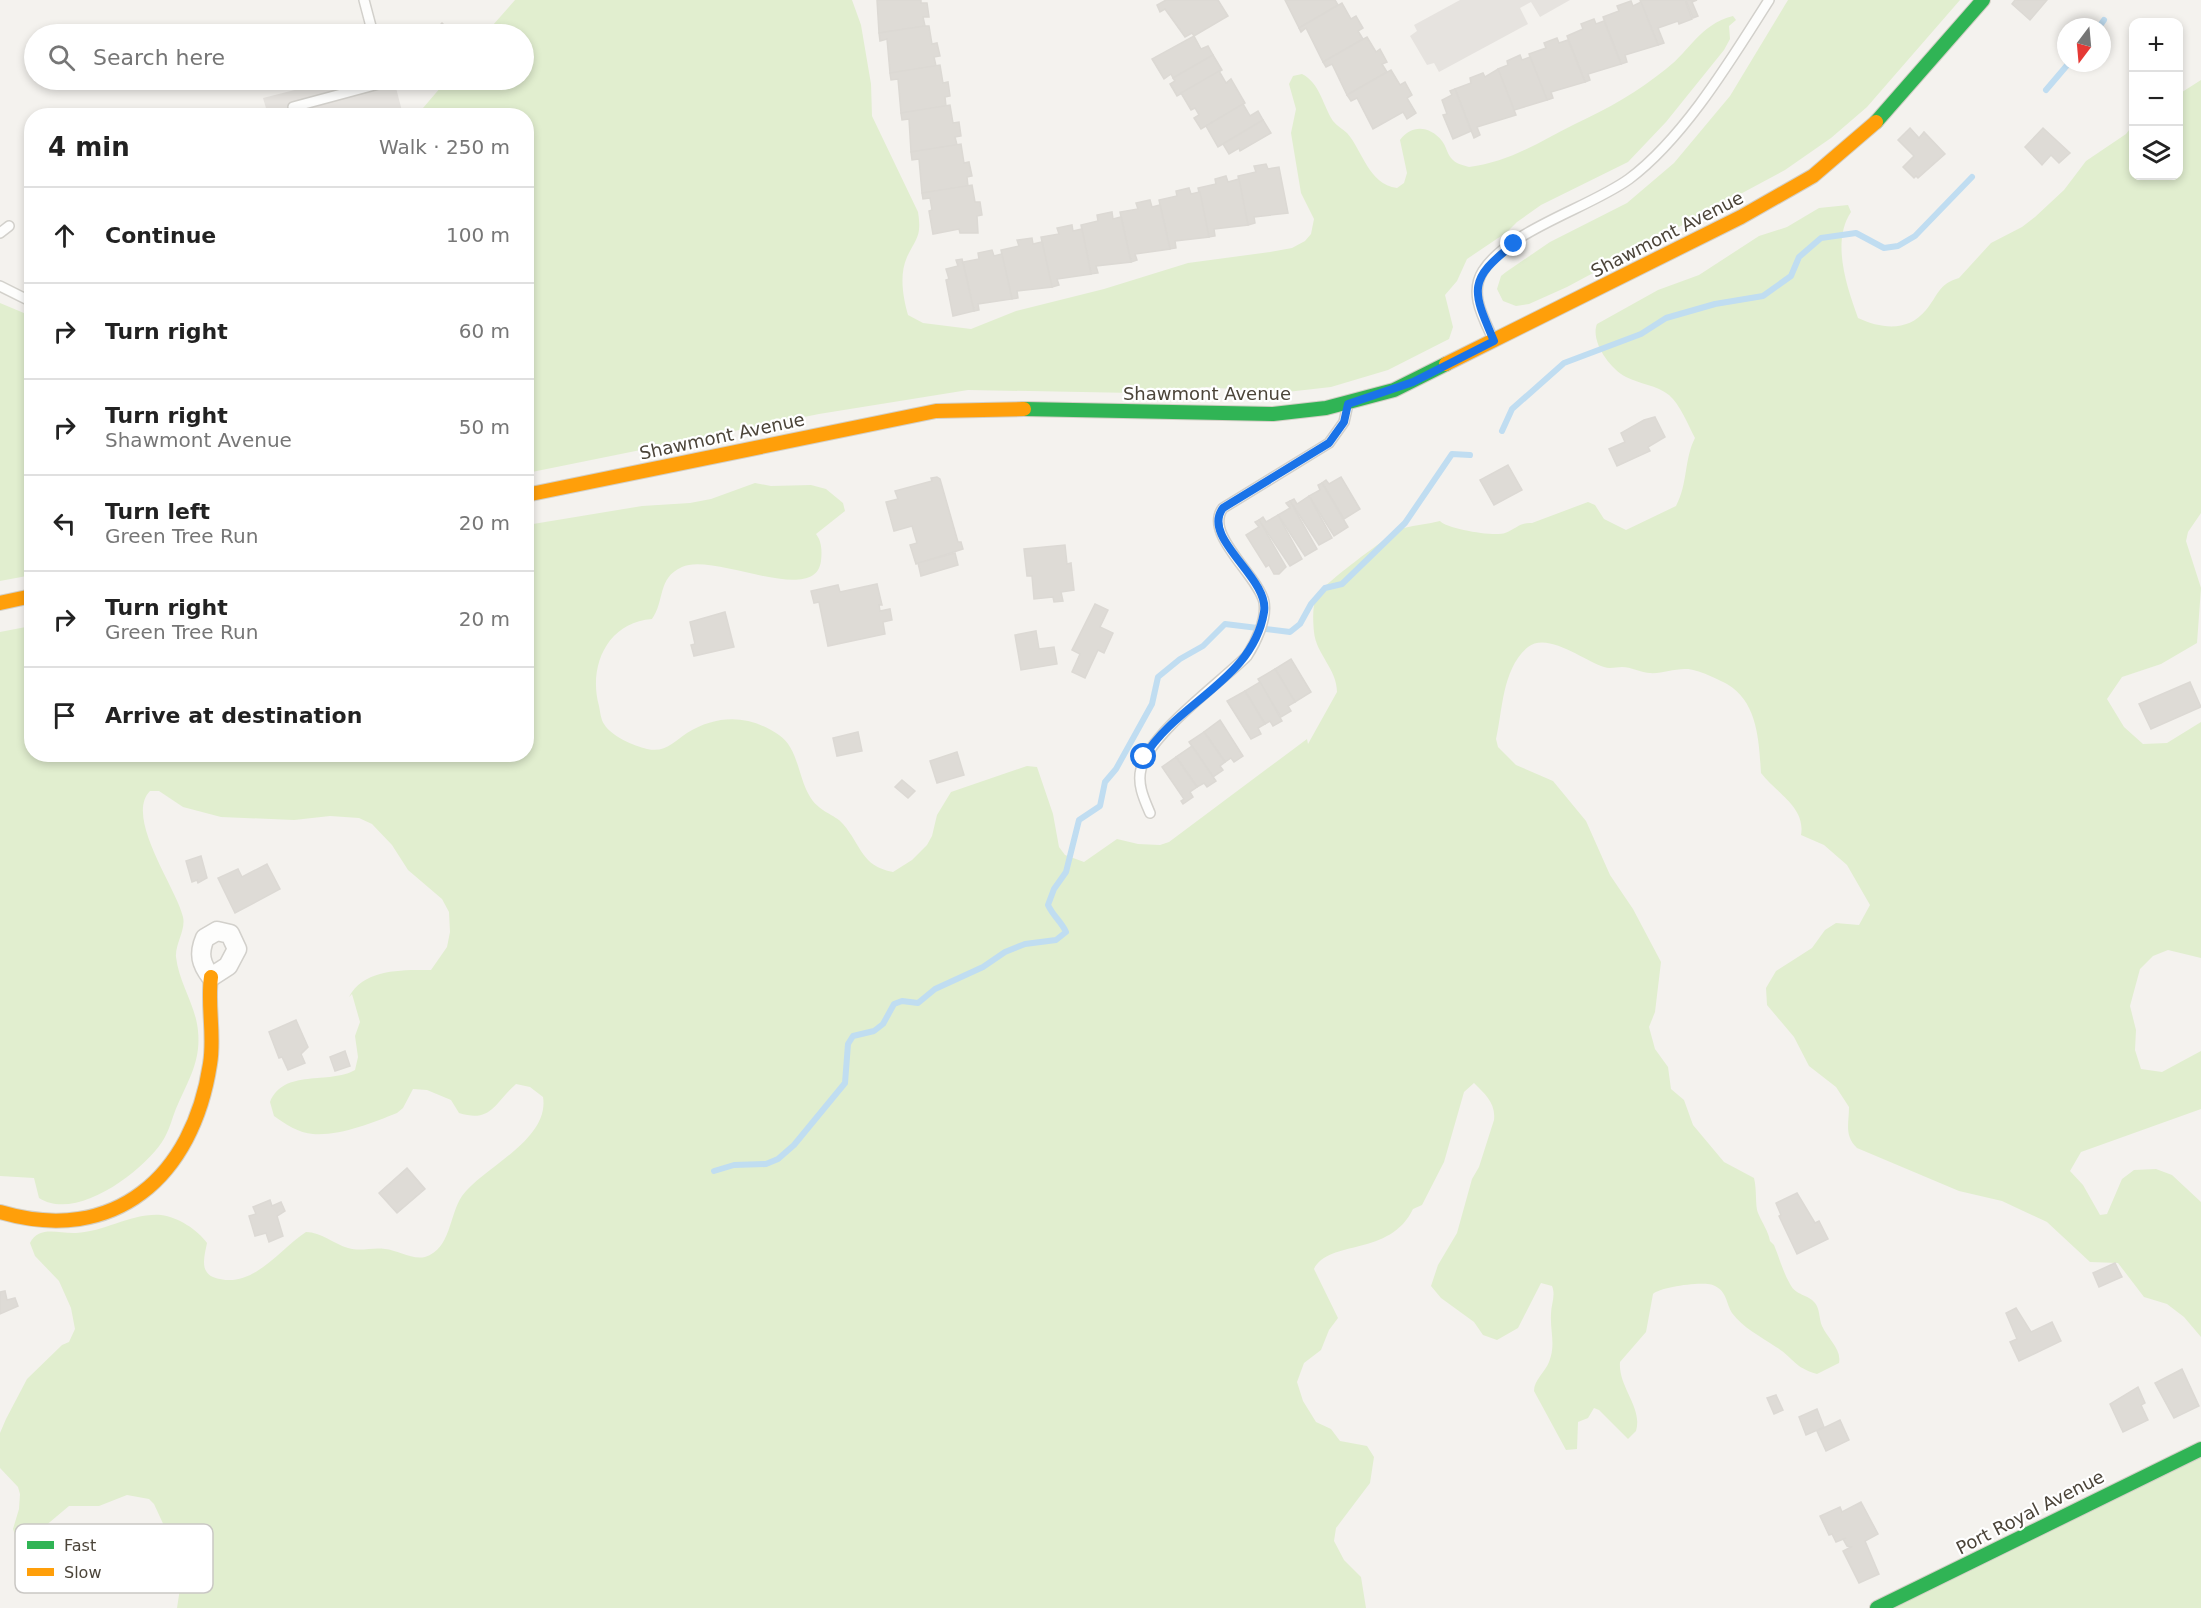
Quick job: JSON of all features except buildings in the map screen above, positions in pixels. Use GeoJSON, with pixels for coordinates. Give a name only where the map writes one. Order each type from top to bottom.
{"type":"FeatureCollection","features":[{"type":"Feature","properties":{"kind":"main road","name":"Shawmont Avenue"},"geometry":{"type":"LineString","coordinates":[[534,493],[936,411],[994,408],[1273,414],[1348,404],[1413,382],[1750,213],[1813,176],[1871,128],[1983,0]]}},
{"type":"Feature","properties":{"kind":"main road"},"geometry":{"type":"LineString","coordinates":[[0,603],[24,598]]}},
{"type":"Feature","properties":{"kind":"main road"},"geometry":{"type":"LineString","coordinates":[[0,1212],[24,1220],[44,1222],[82,1219],[126,1204],[144,1194],[162,1177],[176,1160],[188,1136],[208,1070],[212,1050],[208,991],[211,977]]}},
{"type":"Feature","properties":{"kind":"main road","name":"Port Royal Avenue"},"geometry":{"type":"LineString","coordinates":[[1877,1608],[2201,1449]]}},
{"type":"Feature","properties":{"kind":"lane"},"geometry":{"type":"LineString","coordinates":[[364,0],[370,24]]}},
{"type":"Feature","properties":{"kind":"lane"},"geometry":{"type":"LineString","coordinates":[[1494,341],[1481,311],[1476,290],[1484,269],[1514,244],[1608,192],[1652,158],[1716,81],[1769,0]]}},
{"type":"Feature","properties":{"kind":"lane"},"geometry":{"type":"LineString","coordinates":[[293,107],[356,90]]}},
{"type":"Feature","properties":{"kind":"lane"},"geometry":{"type":"LineString","coordinates":[[0,233],[9,226]]}},
{"type":"Feature","properties":{"kind":"lane"},"geometry":{"type":"LineString","coordinates":[[0,286],[24,298]]}},
{"type":"Feature","properties":{"kind":"lane"},"geometry":{"type":"LineString","coordinates":[[1150,813],[1140,778],[1141,768],[1151,747],[1242,661],[1255,644],[1264,610],[1261,592],[1219,529],[1218,514],[1223,508],[1329,443],[1344,422],[1348,404]]}},
{"type":"Feature","properties":{"kind":"green space"},"geometry":{"type":"Polygon","coordinates":[[[515,0],[852,0],[861,25],[871,84],[872,116],[918,212],[919,232],[907,257],[902,279],[908,315],[923,323],[971,329],[1016,311],[1104,289],[1188,263],[1292,248],[1305,241],[1311,234],[1314,219],[1301,193],[1291,133],[1296,109],[1289,84],[1293,76],[1302,74],[1313,83],[1333,121],[1353,140],[1373,174],[1387,185],[1397,188],[1404,183],[1407,173],[1400,140],[1410,131],[1421,129],[1432,132],[1442,141],[1451,158],[1462,165],[1469,167],[1498,161],[1622,100],[1675,62],[1712,25],[1733,16],[1736,20],[1729,26],[1730,39],[1724,50],[1666,122],[1628,162],[1541,205],[1467,259],[1457,281],[1445,295],[1453,327],[1449,339],[1388,370],[1331,387],[1278,393],[1207,387],[1135,393],[968,390],[819,414],[534,472],[534,108],[423,108],[438,90],[534,90],[534,24],[494,24],[515,0]]]}},
{"type":"Feature","properties":{"kind":"green space"},"geometry":{"type":"Polygon","coordinates":[[[1788,0],[1960,0],[1867,107],[1831,138],[1785,170],[1567,287],[1529,304],[1516,306],[1503,301],[1497,289],[1501,276],[1550,242],[1627,203],[1674,163],[1730,96],[1788,0]]]}},
{"type":"Feature","properties":{"kind":"green space"},"geometry":{"type":"Polygon","coordinates":[[[2201,80],[2201,513],[2188,532],[2186,541],[2201,588],[2197,643],[2161,664],[2122,677],[2107,699],[2124,727],[2143,744],[2167,743],[2201,722],[2201,958],[2168,950],[2153,956],[2140,969],[2130,1006],[2136,1030],[2135,1050],[2141,1069],[2162,1072],[2201,1051],[2201,1109],[2081,1152],[2070,1171],[2083,1185],[2100,1215],[2107,1214],[2122,1179],[2134,1170],[2156,1169],[2172,1175],[2201,1202],[2201,1337],[2184,1317],[2167,1304],[2144,1297],[2118,1263],[2090,1262],[2047,1222],[2002,1201],[1959,1191],[1857,1148],[1849,1134],[1849,1107],[1836,1087],[1809,1066],[1794,1037],[1767,1005],[1766,988],[1776,971],[1812,948],[1825,930],[1836,923],[1859,925],[1870,905],[1847,865],[1824,845],[1801,835],[1799,816],[1794,808],[1761,773],[1758,736],[1745,701],[1727,684],[1695,670],[1680,669],[1649,673],[1625,667],[1606,668],[1556,645],[1536,643],[1519,656],[1508,678],[1496,739],[1498,747],[1516,765],[1553,781],[1586,821],[1610,875],[1633,909],[1661,962],[1655,1012],[1649,1027],[1655,1049],[1668,1067],[1671,1089],[1684,1100],[1693,1125],[1724,1162],[1754,1178],[1758,1213],[1774,1245],[1785,1275],[1793,1288],[1817,1305],[1822,1326],[1836,1348],[1839,1363],[1817,1374],[1798,1365],[1741,1323],[1732,1313],[1722,1291],[1710,1284],[1683,1285],[1657,1291],[1653,1294],[1646,1332],[1620,1362],[1620,1371],[1636,1414],[1636,1431],[1628,1439],[1599,1410],[1594,1408],[1588,1418],[1578,1422],[1577,1449],[1566,1450],[1534,1391],[1536,1383],[1549,1362],[1552,1349],[1551,1314],[1554,1293],[1552,1286],[1541,1283],[1518,1328],[1497,1340],[1483,1335],[1474,1322],[1441,1298],[1431,1286],[1438,1265],[1457,1233],[1472,1179],[1479,1167],[1494,1120],[1491,1104],[1474,1083],[1464,1092],[1444,1162],[1422,1205],[1413,1209],[1403,1224],[1390,1234],[1376,1241],[1333,1254],[1322,1260],[1314,1269],[1338,1318],[1329,1330],[1321,1350],[1304,1363],[1297,1382],[1303,1401],[1316,1422],[1331,1429],[1340,1441],[1367,1446],[1374,1457],[1370,1483],[1336,1528],[1334,1541],[1344,1560],[1361,1577],[1366,1608],[177,1608],[179,1593],[213,1593],[213,1524],[163,1524],[154,1504],[149,1499],[127,1495],[99,1506],[69,1506],[48,1524],[15,1524],[15,1535],[13,1529],[19,1509],[20,1494],[18,1487],[0,1468],[0,1433],[27,1379],[62,1345],[69,1342],[75,1329],[71,1308],[59,1281],[35,1256],[30,1243],[34,1237],[44,1232],[87,1232],[150,1215],[167,1216],[187,1225],[203,1238],[207,1243],[204,1262],[206,1271],[213,1277],[227,1280],[240,1279],[252,1274],[306,1232],[317,1234],[353,1249],[385,1249],[420,1258],[425,1257],[434,1253],[445,1239],[462,1196],[526,1140],[536,1127],[542,1112],[543,1097],[530,1087],[516,1084],[492,1109],[479,1115],[470,1115],[459,1113],[451,1100],[427,1090],[413,1089],[403,1108],[397,1113],[356,1128],[323,1134],[303,1132],[274,1116],[270,1102],[277,1091],[286,1085],[296,1081],[333,1077],[355,1070],[358,1057],[355,1036],[360,1022],[352,994],[349,997],[364,981],[374,976],[397,971],[431,970],[447,947],[450,932],[449,912],[442,899],[408,870],[392,845],[372,824],[359,818],[330,816],[294,820],[221,817],[183,807],[159,791],[150,791],[144,803],[143,818],[147,835],[179,905],[184,922],[176,957],[198,1031],[198,1051],[190,1078],[162,1142],[140,1167],[107,1190],[89,1199],[71,1204],[54,1204],[39,1198],[34,1178],[0,1176],[0,632],[24,627],[24,762],[534,762],[534,524],[642,506],[690,503],[711,499],[755,483],[771,486],[811,485],[826,489],[843,503],[845,511],[816,534],[820,543],[821,561],[815,574],[801,579],[783,579],[697,564],[682,567],[674,572],[665,584],[652,619],[636,622],[623,628],[605,649],[599,662],[596,691],[601,718],[607,728],[630,743],[654,750],[669,746],[687,733],[710,722],[734,719],[768,728],[779,735],[790,747],[805,788],[813,801],[843,824],[868,860],[882,869],[893,872],[912,860],[927,845],[932,836],[937,815],[951,792],[1027,766],[1037,767],[1053,814],[1059,847],[1065,855],[1084,862],[1117,839],[1138,844],[1160,845],[1169,842],[1307,739],[1308,744],[1337,692],[1334,676],[1318,647],[1314,632],[1313,613],[1317,595],[1343,571],[1387,538],[1404,528],[1440,521],[1471,532],[1500,534],[1588,502],[1595,505],[1604,519],[1626,530],[1676,506],[1695,438],[1680,409],[1669,395],[1626,377],[1614,368],[1599,346],[1596,338],[1597,324],[1658,290],[1699,275],[1759,236],[1787,227],[1819,208],[1848,205],[1851,212],[1842,237],[1843,265],[1849,293],[1858,318],[1885,326],[1903,325],[1919,317],[1942,287],[1959,278],[1991,243],[2022,227],[2035,217],[2064,190],[2086,161],[2129,130],[2129,180],[2183,180],[2183,91],[2201,80]]]}},
{"type":"Feature","properties":{"kind":"green space"},"geometry":{"type":"Polygon","coordinates":[[[0,303],[24,313],[24,576],[0,581],[0,303]]]}},
{"type":"Feature","properties":{"kind":"green space"},"geometry":{"type":"Polygon","coordinates":[[[2201,1454],[2201,1608],[1890,1608],[2201,1454]]]}},
{"type":"Feature","properties":{"kind":"shaded area"},"geometry":{"type":"Polygon","coordinates":[[[1460,0],[1570,0],[1540,17],[1531,2],[1520,8],[1528,24],[1439,72],[1434,63],[1427,65],[1410,36],[1417,31],[1414,25],[1460,0]]]}},
{"type":"Feature","properties":{"kind":"shaded area"},"geometry":{"type":"Polygon","coordinates":[[[295,90],[397,90],[401,108],[266,108],[263,98],[295,90]]]}},
{"type":"Feature","properties":{"kind":"waterway"},"geometry":{"type":"LineString","coordinates":[[2046,90],[2061,72]]}},
{"type":"Feature","properties":{"kind":"waterway"},"geometry":{"type":"LineString","coordinates":[[1502,431],[1512,409],[1564,363],[1641,334],[1666,318],[1715,304],[1763,296],[1791,276],[1799,257],[1821,238],[1856,233],[1884,248],[1898,246],[1915,236],[1972,177]]}},
{"type":"Feature","properties":{"kind":"waterway"},"geometry":{"type":"LineString","coordinates":[[714,1171],[734,1165],[766,1164],[778,1159],[794,1145],[845,1083],[848,1044],[853,1036],[874,1031],[883,1024],[894,1004],[902,1001],[918,1003],[935,989],[983,967],[1005,952],[1025,944],[1056,940],[1066,932],[1048,905],[1054,889],[1066,872],[1079,820],[1100,806],[1105,782],[1116,769],[1152,704],[1158,677],[1180,659],[1203,646],[1225,624],[1290,632],[1300,624],[1311,604],[1325,588],[1342,584],[1405,523],[1452,454],[1470,455]]}},
{"type":"Feature","properties":{"kind":"traffic: fast"},"geometry":{"type":"LineString","coordinates":[[1876,122],[1983,0]]}},
{"type":"Feature","properties":{"kind":"traffic: fast"},"geometry":{"type":"LineString","coordinates":[[1024,409],[1273,414],[1326,408],[1394,390],[1446,364]]}},
{"type":"Feature","properties":{"kind":"traffic: fast"},"geometry":{"type":"LineString","coordinates":[[1877,1608],[2201,1449]]}},
{"type":"Feature","properties":{"kind":"traffic: slow"},"geometry":{"type":"LineString","coordinates":[[1446,364],[1741,217],[1813,176],[1876,122]]}},
{"type":"Feature","properties":{"kind":"traffic: slow"},"geometry":{"type":"LineString","coordinates":[[534,493],[936,411],[1024,409]]}},
{"type":"Feature","properties":{"kind":"traffic: slow"},"geometry":{"type":"LineString","coordinates":[[0,603],[24,598]]}},
{"type":"Feature","properties":{"kind":"traffic: slow"},"geometry":{"type":"LineString","coordinates":[[0,1212],[41,1220],[79,1219],[112,1210],[142,1193],[166,1169],[186,1139],[201,1104],[211,1053],[211,977]]}},
{"type":"Feature","properties":{"kind":"route"},"geometry":{"type":"LineString","coordinates":[[1144,757],[1164,732],[1237,666],[1255,644],[1264,602],[1261,592],[1224,540],[1217,522],[1218,514],[1223,508],[1329,443],[1338,434],[1344,422],[1348,404],[1413,382],[1494,341],[1481,311],[1476,290],[1484,269],[1514,244]]}}]}
